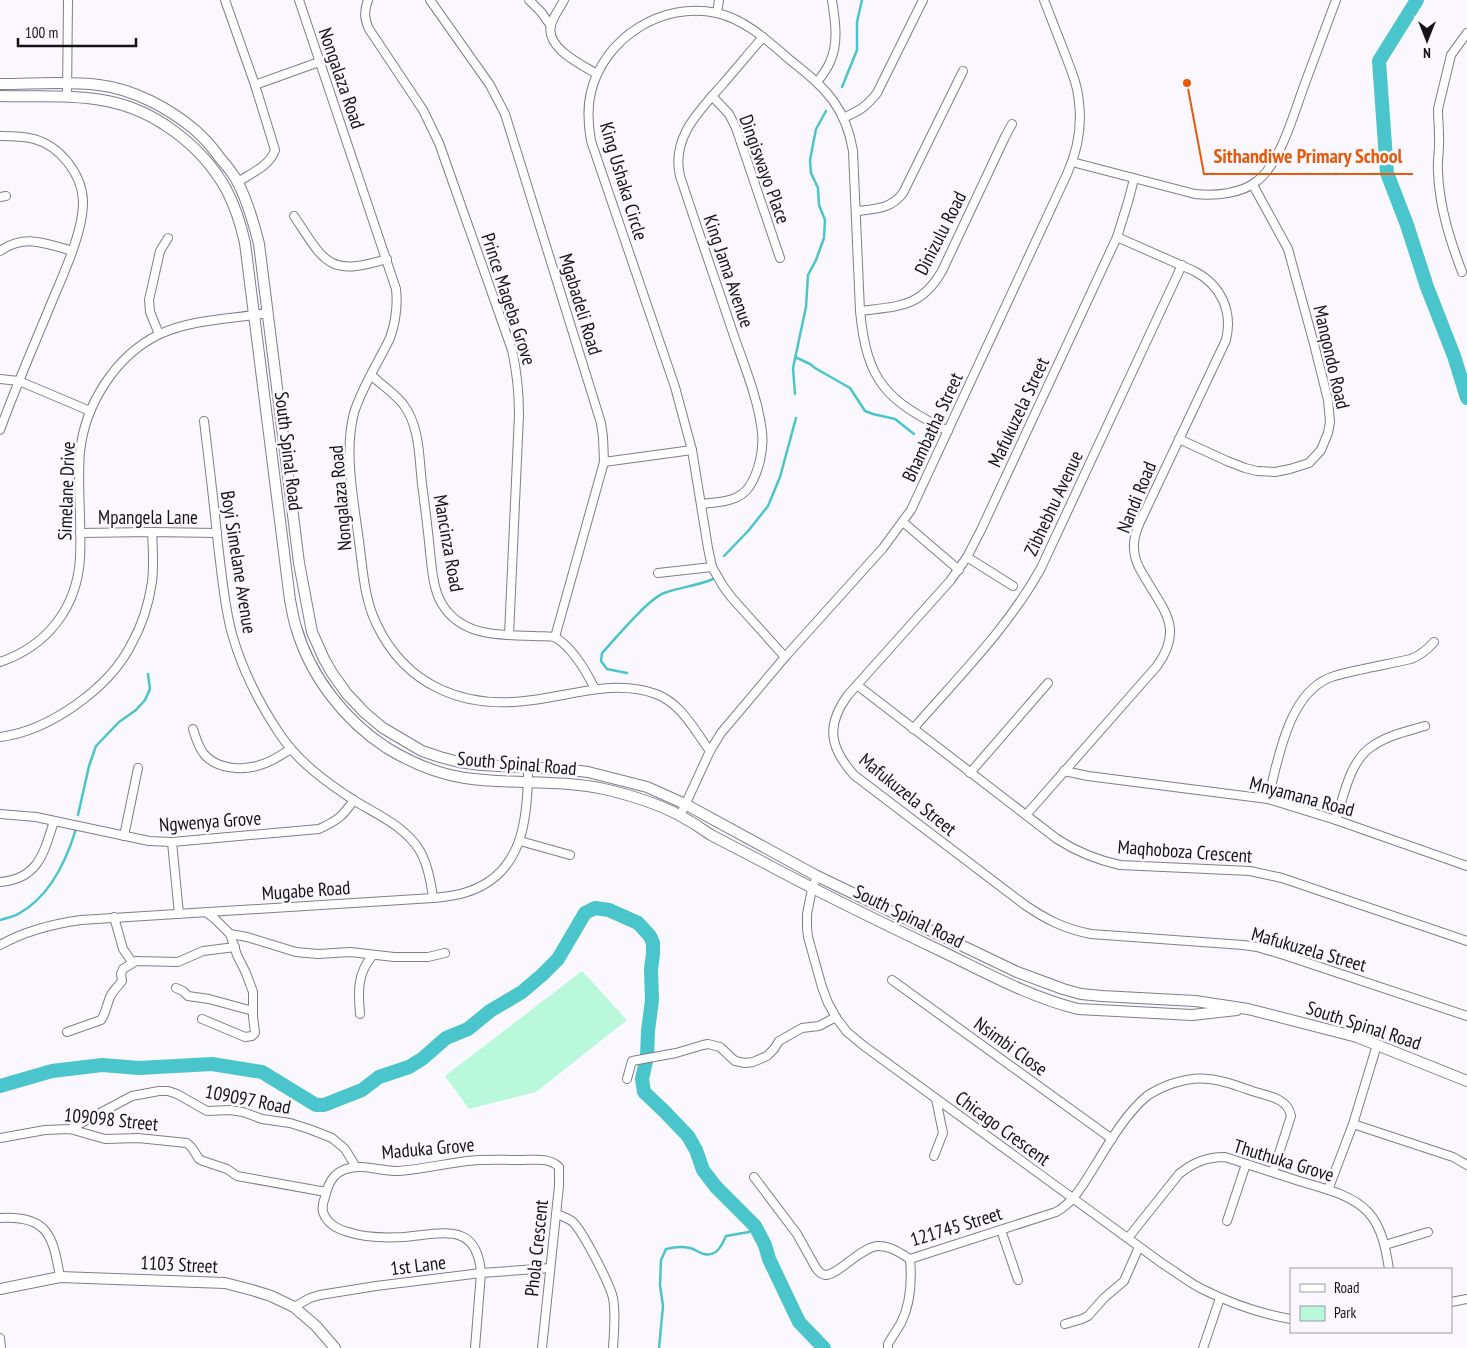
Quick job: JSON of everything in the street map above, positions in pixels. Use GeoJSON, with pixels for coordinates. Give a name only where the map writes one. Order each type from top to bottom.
{"type":"FeatureCollection","features":[{"type":"Feature","properties":{"kind":"street"},"geometry":{"type":"LineString","coordinates":[[67,97],[68,0]]}},
{"type":"Feature","properties":{"kind":"street"},"geometry":{"type":"LineString","coordinates":[[225,0],[255,85],[275,150],[274,155],[264,165],[238,182]]}},
{"type":"Feature","properties":{"kind":"street","name":"Nongalaza Road"},"geometry":{"type":"LineString","coordinates":[[299,0],[396,289],[398,309],[396,318],[390,338],[354,412],[349,454],[361,554],[368,597],[375,622],[401,660],[420,678],[450,694],[477,701],[498,702],[532,700],[595,689],[638,689],[658,694],[674,705],[684,715],[710,751]]}},
{"type":"Feature","properties":{"kind":"street","name":"Prince Mageba Grove"},"geometry":{"type":"LineString","coordinates":[[368,0],[364,13],[365,21],[423,110],[439,143],[512,350],[519,396],[519,415],[509,635]]}},
{"type":"Feature","properties":{"kind":"street"},"geometry":{"type":"LineString","coordinates":[[433,3],[443,0]]}},
{"type":"Feature","properties":{"kind":"street"},"geometry":{"type":"LineString","coordinates":[[529,0],[551,26],[554,39],[560,49],[597,74]]}},
{"type":"Feature","properties":{"kind":"street"},"geometry":{"type":"LineString","coordinates":[[551,26],[564,0]]}},
{"type":"Feature","properties":{"kind":"street"},"geometry":{"type":"LineString","coordinates":[[717,13],[720,0]]}},
{"type":"Feature","properties":{"kind":"street"},"geometry":{"type":"LineString","coordinates":[[817,82],[830,63],[834,47],[835,31],[832,0]]}},
{"type":"Feature","properties":{"kind":"street"},"geometry":{"type":"LineString","coordinates":[[843,118],[869,104],[877,93],[924,0]]}},
{"type":"Feature","properties":{"kind":"street","name":"Bhambatha Street"},"geometry":{"type":"LineString","coordinates":[[680,816],[710,751],[726,726],[883,548],[911,510],[1072,162],[1080,128],[1079,101],[1070,66],[1044,0]]}},
{"type":"Feature","properties":{"kind":"street"},"geometry":{"type":"LineString","coordinates":[[1072,162],[1195,194],[1228,193],[1253,185],[1265,173],[1275,158],[1285,136],[1336,0]]}},
{"type":"Feature","properties":{"kind":"street","name":"Mgabadeli Road"},"geometry":{"type":"LineString","coordinates":[[433,3],[490,85],[505,114],[598,414],[603,437],[604,462],[556,637]]}},
{"type":"Feature","properties":{"kind":"street","name":"King Ushaka Circle"},"geometry":{"type":"LineString","coordinates":[[786,657],[732,598],[712,567],[692,450],[675,388],[591,141],[589,102],[591,90],[597,74],[624,37],[657,18],[679,12],[717,13],[742,23],[763,37],[817,82],[835,103],[848,130],[853,151],[860,311],[862,333],[868,358],[887,392],[904,407],[948,432]]}},
{"type":"Feature","properties":{"kind":"street"},"geometry":{"type":"LineString","coordinates":[[1462,272],[1448,232],[1439,187],[1437,168],[1438,109],[1451,55],[1467,33]]}},
{"type":"Feature","properties":{"kind":"street","name":"King Jama Avenue"},"geometry":{"type":"LineString","coordinates":[[701,504],[730,500],[744,493],[753,480],[759,464],[762,443],[760,423],[749,378],[678,170],[678,155],[684,134],[693,118],[763,37]]}},
{"type":"Feature","properties":{"kind":"street"},"geometry":{"type":"LineString","coordinates":[[255,85],[320,62]]}},
{"type":"Feature","properties":{"kind":"street"},"geometry":{"type":"LineString","coordinates":[[857,212],[890,206],[898,200],[963,71]]}},
{"type":"Feature","properties":{"kind":"street","name":"South Spinal Road"},"geometry":{"type":"LineString","coordinates":[[0,84],[67,83],[101,86],[143,98],[180,118],[196,130],[212,147],[238,182],[259,244],[304,594],[312,632],[328,666],[347,694],[383,728],[422,751],[459,762],[588,772],[628,781],[655,790],[685,804],[817,876],[1017,972],[1063,989],[1081,994],[1196,1001],[1248,1008],[1348,1035],[1467,1081]]}},
{"type":"Feature","properties":{"kind":"street","name":"South Spinal Road"},"geometry":{"type":"LineString","coordinates":[[0,96],[67,97],[107,101],[127,106],[148,115],[184,140],[212,167],[226,190],[241,226],[245,243],[290,600],[296,628],[306,654],[330,695],[358,726],[390,750],[409,760],[445,774],[463,778],[556,782],[604,790],[645,801],[680,816],[812,889],[1020,989],[1062,1005],[1078,1009],[1192,1015],[1248,1008]]}},
{"type":"Feature","properties":{"kind":"street","name":"Dingiswayo Place"},"geometry":{"type":"LineString","coordinates":[[712,96],[729,114],[736,128],[780,258]]}},
{"type":"Feature","properties":{"kind":"street","name":"Dinizulu Road"},"geometry":{"type":"LineString","coordinates":[[860,311],[904,305],[921,297],[932,287],[942,271],[1012,124]]}},
{"type":"Feature","properties":{"kind":"street"},"geometry":{"type":"LineString","coordinates":[[0,136],[36,139],[48,145],[66,160],[74,172],[82,190],[83,201],[81,220],[67,266],[0,430]]}},
{"type":"Feature","properties":{"kind":"street","name":"Mafukuzela Street"},"geometry":{"type":"LineString","coordinates":[[1134,179],[1117,236],[967,557],[950,581],[839,706],[833,723],[832,733],[834,742],[847,767],[862,781],[1025,905],[1065,928],[1091,934],[1257,947],[1284,954],[1467,1016]]}},
{"type":"Feature","properties":{"kind":"street","name":"Manqondo Road"},"geometry":{"type":"LineString","coordinates":[[1179,439],[1244,468],[1275,472],[1295,468],[1309,462],[1321,450],[1328,433],[1330,422],[1328,400],[1288,249],[1253,185]]}},
{"type":"Feature","properties":{"kind":"street"},"geometry":{"type":"LineString","coordinates":[[294,216],[318,253],[332,264],[354,268],[387,259]]}},
{"type":"Feature","properties":{"kind":"street","name":"Nandi Road"},"geometry":{"type":"LineString","coordinates":[[1026,815],[1157,666],[1170,640],[1170,624],[1162,606],[1138,567],[1134,545],[1140,522],[1226,340],[1228,328],[1226,308],[1219,291],[1204,276],[1117,236]]}},
{"type":"Feature","properties":{"kind":"street"},"geometry":{"type":"LineString","coordinates":[[160,334],[150,312],[149,300],[160,251],[168,238]]}},
{"type":"Feature","properties":{"kind":"street"},"geometry":{"type":"LineString","coordinates":[[0,251],[20,241],[28,241],[53,245],[72,251]]}},
{"type":"Feature","properties":{"kind":"street","name":"Zibhebhu Avenue"},"geometry":{"type":"LineString","coordinates":[[913,728],[1007,621],[1033,583],[1182,266]]}},
{"type":"Feature","properties":{"kind":"street","name":"Simelane Drive"},"geometry":{"type":"LineString","coordinates":[[0,662],[13,658],[31,648],[56,624],[66,609],[77,577],[80,558],[80,451],[82,439],[90,411],[106,383],[122,362],[132,352],[160,334],[195,323],[268,313]]}},
{"type":"Feature","properties":{"kind":"street","name":"Mancinza Road"},"geometry":{"type":"LineString","coordinates":[[372,376],[403,405],[412,422],[418,447],[432,567],[438,596],[443,605],[450,614],[466,627],[480,632],[556,637]]}},
{"type":"Feature","properties":{"kind":"street"},"geometry":{"type":"LineString","coordinates":[[0,379],[20,381],[90,411]]}},
{"type":"Feature","properties":{"kind":"street","name":"Boyi Simelane Avenue"},"geometry":{"type":"LineString","coordinates":[[204,421],[225,600],[236,647],[259,700],[291,749],[313,771],[354,800],[398,827],[415,843],[428,871],[433,898]]}},
{"type":"Feature","properties":{"kind":"street"},"geometry":{"type":"LineString","coordinates":[[604,462],[692,450]]}},
{"type":"Feature","properties":{"kind":"street"},"geometry":{"type":"LineString","coordinates":[[903,522],[959,570]]}},
{"type":"Feature","properties":{"kind":"street"},"geometry":{"type":"LineString","coordinates":[[0,737],[27,731],[70,709],[92,692],[118,665],[132,644],[148,601],[153,568],[152,532]]}},
{"type":"Feature","properties":{"kind":"street","name":"Mpangela Lane"},"geometry":{"type":"LineString","coordinates":[[80,534],[152,532],[217,534]]}},
{"type":"Feature","properties":{"kind":"street"},"geometry":{"type":"LineString","coordinates":[[967,557],[1013,586]]}},
{"type":"Feature","properties":{"kind":"street"},"geometry":{"type":"LineString","coordinates":[[658,573],[712,567]]}},
{"type":"Feature","properties":{"kind":"street"},"geometry":{"type":"LineString","coordinates":[[556,637],[580,662],[595,689]]}},
{"type":"Feature","properties":{"kind":"street"},"geometry":{"type":"LineString","coordinates":[[1268,799],[1291,720],[1303,699],[1318,684],[1329,678],[1418,656],[1425,652],[1434,642]]}},
{"type":"Feature","properties":{"kind":"street"},"geometry":{"type":"LineString","coordinates":[[970,773],[1048,682]]}},
{"type":"Feature","properties":{"kind":"street","name":"Maqhoboza Crescent"},"geometry":{"type":"LineString","coordinates":[[857,685],[970,773],[1071,848],[1082,854],[1104,862],[1120,865],[1264,873],[1467,941]]}},
{"type":"Feature","properties":{"kind":"street"},"geometry":{"type":"LineString","coordinates":[[1336,820],[1352,773],[1364,753],[1372,745],[1384,739],[1425,726]]}},
{"type":"Feature","properties":{"kind":"street"},"geometry":{"type":"LineString","coordinates":[[193,729],[204,755],[210,760],[225,766],[254,767],[265,764],[291,749]]}},
{"type":"Feature","properties":{"kind":"street"},"geometry":{"type":"LineString","coordinates":[[124,836],[138,768]]}},
{"type":"Feature","properties":{"kind":"street","name":"Mugabe Road"},"geometry":{"type":"LineString","coordinates":[[0,945],[29,932],[54,924],[81,920],[433,898],[467,892],[488,882],[514,856],[525,819],[528,795],[528,768]]}},
{"type":"Feature","properties":{"kind":"street","name":"Mnyamana Road"},"geometry":{"type":"LineString","coordinates":[[1064,771],[1088,776],[1268,799],[1336,820],[1467,866]]}},
{"type":"Feature","properties":{"kind":"street","name":"Ngwenya Grove"},"geometry":{"type":"LineString","coordinates":[[0,814],[36,817],[149,841],[172,842],[319,828],[334,822],[342,816],[354,800]]}},
{"type":"Feature","properties":{"kind":"street"},"geometry":{"type":"LineString","coordinates":[[0,882],[18,878],[38,865],[54,821]]}},
{"type":"Feature","properties":{"kind":"street"},"geometry":{"type":"LineString","coordinates":[[520,841],[570,855]]}},
{"type":"Feature","properties":{"kind":"street"},"geometry":{"type":"LineString","coordinates":[[172,842],[180,914]]}},
{"type":"Feature","properties":{"kind":"street","name":"Chicago Crescent"},"geometry":{"type":"LineString","coordinates":[[817,876],[812,889],[807,914],[808,937],[828,1003],[846,1032],[1163,1264],[1201,1289],[1254,1310],[1290,1319]]}},
{"type":"Feature","properties":{"kind":"street"},"geometry":{"type":"LineString","coordinates":[[202,1020],[245,1037],[250,1037],[255,1033],[252,988],[230,934],[206,912]]}},
{"type":"Feature","properties":{"kind":"street"},"geometry":{"type":"LineString","coordinates":[[114,917],[123,948],[132,962]]}},
{"type":"Feature","properties":{"kind":"street"},"geometry":{"type":"LineString","coordinates":[[230,934],[296,952],[318,954],[350,952],[386,957],[422,957],[444,954]]}},
{"type":"Feature","properties":{"kind":"street"},"geometry":{"type":"LineString","coordinates":[[67,1032],[101,1020],[104,1017],[113,990],[122,981],[122,971],[132,962],[174,962],[203,951],[235,947]]}},
{"type":"Feature","properties":{"kind":"street"},"geometry":{"type":"LineString","coordinates":[[360,1014],[359,986],[364,967],[372,955]]}},
{"type":"Feature","properties":{"kind":"street","name":"Nsimbi Close"},"geometry":{"type":"LineString","coordinates":[[892,980],[1112,1139]]}},
{"type":"Feature","properties":{"kind":"street"},"geometry":{"type":"LineString","coordinates":[[176,988],[188,996],[209,999],[253,1011]]}},
{"type":"Feature","properties":{"kind":"street"},"geometry":{"type":"LineString","coordinates":[[627,1079],[633,1060],[676,1053],[703,1045],[713,1045],[723,1050],[735,1061],[753,1062],[767,1056],[779,1041],[802,1028],[819,1026],[836,1017]]}},
{"type":"Feature","properties":{"kind":"street"},"geometry":{"type":"LineString","coordinates":[[1328,1190],[1353,1124],[1377,1045]]}},
{"type":"Feature","properties":{"kind":"street"},"geometry":{"type":"LineString","coordinates":[[1074,1199],[1112,1139],[1135,1108],[1148,1096],[1161,1088],[1193,1078],[1228,1083],[1278,1099],[1286,1104],[1291,1116],[1273,1172]]}},
{"type":"Feature","properties":{"kind":"street","name":"109097 Road"},"geometry":{"type":"LineString","coordinates":[[70,1129],[132,1096],[168,1090],[207,1111],[230,1110],[243,1112],[262,1119],[309,1128],[332,1138],[345,1150],[356,1167]]}},
{"type":"Feature","properties":{"kind":"street"},"geometry":{"type":"LineString","coordinates":[[934,1156],[942,1133],[936,1098]]}},
{"type":"Feature","properties":{"kind":"street"},"geometry":{"type":"LineString","coordinates":[[1353,1124],[1453,1157],[1467,1165]]}},
{"type":"Feature","properties":{"kind":"street","name":"109098 Street"},"geometry":{"type":"LineString","coordinates":[[0,1138],[45,1130],[70,1129],[105,1139],[138,1138],[187,1143],[199,1159],[227,1169],[237,1176],[326,1192]]}},
{"type":"Feature","properties":{"kind":"street","name":"Thuthuka Grove"},"geometry":{"type":"LineString","coordinates":[[1128,1238],[1179,1174],[1190,1165],[1202,1160],[1225,1157],[1328,1190],[1360,1204],[1376,1223],[1385,1245],[1389,1268]]}},
{"type":"Feature","properties":{"kind":"street","name":"Maduka Grove"},"geometry":{"type":"LineString","coordinates":[[326,1192],[330,1180],[337,1173],[347,1168],[399,1170],[468,1161],[545,1160]]}},
{"type":"Feature","properties":{"kind":"street","name":"Phola Crescent"},"geometry":{"type":"LineString","coordinates":[[542,1348],[559,1186],[559,1167],[545,1160]]}},
{"type":"Feature","properties":{"kind":"street"},"geometry":{"type":"LineString","coordinates":[[1227,1221],[1246,1164]]}},
{"type":"Feature","properties":{"kind":"street","name":"121745 Street"},"geometry":{"type":"LineString","coordinates":[[754,1177],[797,1234],[820,1272],[825,1274],[831,1274],[866,1250],[876,1246],[893,1249],[910,1260],[1056,1212],[1074,1199]]}},
{"type":"Feature","properties":{"kind":"street"},"geometry":{"type":"LineString","coordinates":[[326,1192],[323,1211],[332,1226],[341,1230],[380,1238],[444,1232],[460,1235],[470,1242],[480,1261],[481,1273],[474,1348]]}},
{"type":"Feature","properties":{"kind":"street"},"geometry":{"type":"LineString","coordinates":[[556,1214],[567,1218],[576,1226],[609,1284],[614,1308],[613,1348]]}},
{"type":"Feature","properties":{"kind":"street"},"geometry":{"type":"LineString","coordinates":[[0,1218],[13,1217],[24,1219],[34,1222],[44,1229],[55,1247],[60,1277]]}},
{"type":"Feature","properties":{"kind":"street"},"geometry":{"type":"LineString","coordinates":[[1001,1230],[1018,1280]]}},
{"type":"Feature","properties":{"kind":"street"},"geometry":{"type":"LineString","coordinates":[[1385,1245],[1428,1232]]}},
{"type":"Feature","properties":{"kind":"street"},"geometry":{"type":"LineString","coordinates":[[1065,1324],[1088,1316],[1104,1298],[1124,1281],[1140,1247]]}},
{"type":"Feature","properties":{"kind":"street"},"geometry":{"type":"LineString","coordinates":[[888,1348],[888,1344],[906,1312],[909,1300],[911,1288],[910,1260]]}},
{"type":"Feature","properties":{"kind":"street","name":"1st Lane"},"geometry":{"type":"LineString","coordinates":[[294,1307],[310,1298],[376,1286],[481,1273],[550,1268]]}},
{"type":"Feature","properties":{"kind":"street","name":"1103 Street"},"geometry":{"type":"LineString","coordinates":[[0,1289],[60,1277],[225,1283],[265,1294],[294,1307],[316,1326],[336,1348]]}},
{"type":"Feature","properties":{"kind":"street"},"geometry":{"type":"LineString","coordinates":[[1203,1348],[1220,1298]]}},
{"type":"Feature","properties":{"kind":"street"},"geometry":{"type":"LineString","coordinates":[[1452,1302],[1467,1299]]}},
{"type":"Feature","properties":{"kind":"street"},"geometry":{"type":"LineString","coordinates":[[0,1338],[1,1348]]}},
{"type":"Feature","properties":{"kind":"green space"},"geometry":{"type":"Polygon","coordinates":[[[582,971],[627,1020],[536,1092],[469,1109],[445,1076],[582,971]]]}},
{"type":"Feature","properties":{"kind":"waterway"},"geometry":{"type":"LineString","coordinates":[[842,87],[857,50],[857,22],[862,0]]}},
{"type":"Feature","properties":{"kind":"waterway"},"geometry":{"type":"LineString","coordinates":[[1417,0],[1379,61],[1387,173],[1407,225],[1427,287],[1454,356],[1467,398]]}},
{"type":"Feature","properties":{"kind":"waterway"},"geometry":{"type":"LineString","coordinates":[[795,394],[793,368],[806,307],[808,275],[824,238],[825,220],[819,205],[818,188],[811,173],[810,160],[816,129],[826,111]]}},
{"type":"Feature","properties":{"kind":"waterway"},"geometry":{"type":"LineString","coordinates":[[795,357],[850,388],[865,411],[895,419],[914,434]]}},
{"type":"Feature","properties":{"kind":"waterway"},"geometry":{"type":"LineString","coordinates":[[724,556],[749,530],[768,506],[780,477],[796,418]]}},
{"type":"Feature","properties":{"kind":"waterway"},"geometry":{"type":"LineString","coordinates":[[627,673],[607,669],[601,661],[602,653],[623,629],[649,603],[664,593],[713,579]]}},
{"type":"Feature","properties":{"kind":"waterway"},"geometry":{"type":"LineString","coordinates":[[78,815],[89,766],[96,746],[119,722],[136,710],[145,700],[150,689],[148,674]]}},
{"type":"Feature","properties":{"kind":"waterway"},"geometry":{"type":"LineString","coordinates":[[0,920],[16,915],[29,907],[48,888],[62,866],[76,829]]}},
{"type":"Feature","properties":{"kind":"waterway"},"geometry":{"type":"LineString","coordinates":[[0,1086],[52,1071],[102,1065],[139,1068],[212,1064],[262,1072],[316,1105],[324,1105],[362,1090],[379,1077],[409,1067],[422,1059],[446,1038],[468,1029],[490,1011],[522,992],[542,975],[558,959],[585,913],[595,908],[609,910],[638,923],[650,936],[653,943],[651,969],[652,1000],[647,1057],[642,1079],[644,1092],[688,1136],[696,1150],[703,1170],[716,1187],[755,1226],[799,1322],[824,1348]]}},
{"type":"Feature","properties":{"kind":"waterway"},"geometry":{"type":"LineString","coordinates":[[659,1348],[663,1306],[660,1285],[661,1260],[666,1249],[684,1247],[704,1254],[712,1254],[718,1250],[726,1236],[749,1232],[755,1226]]}},
{"type":"Feature","properties":{"kind":"place","name":"Sithandiwe Primary School"},"geometry":{"type":"Point","coordinates":[1187,83]}}]}
